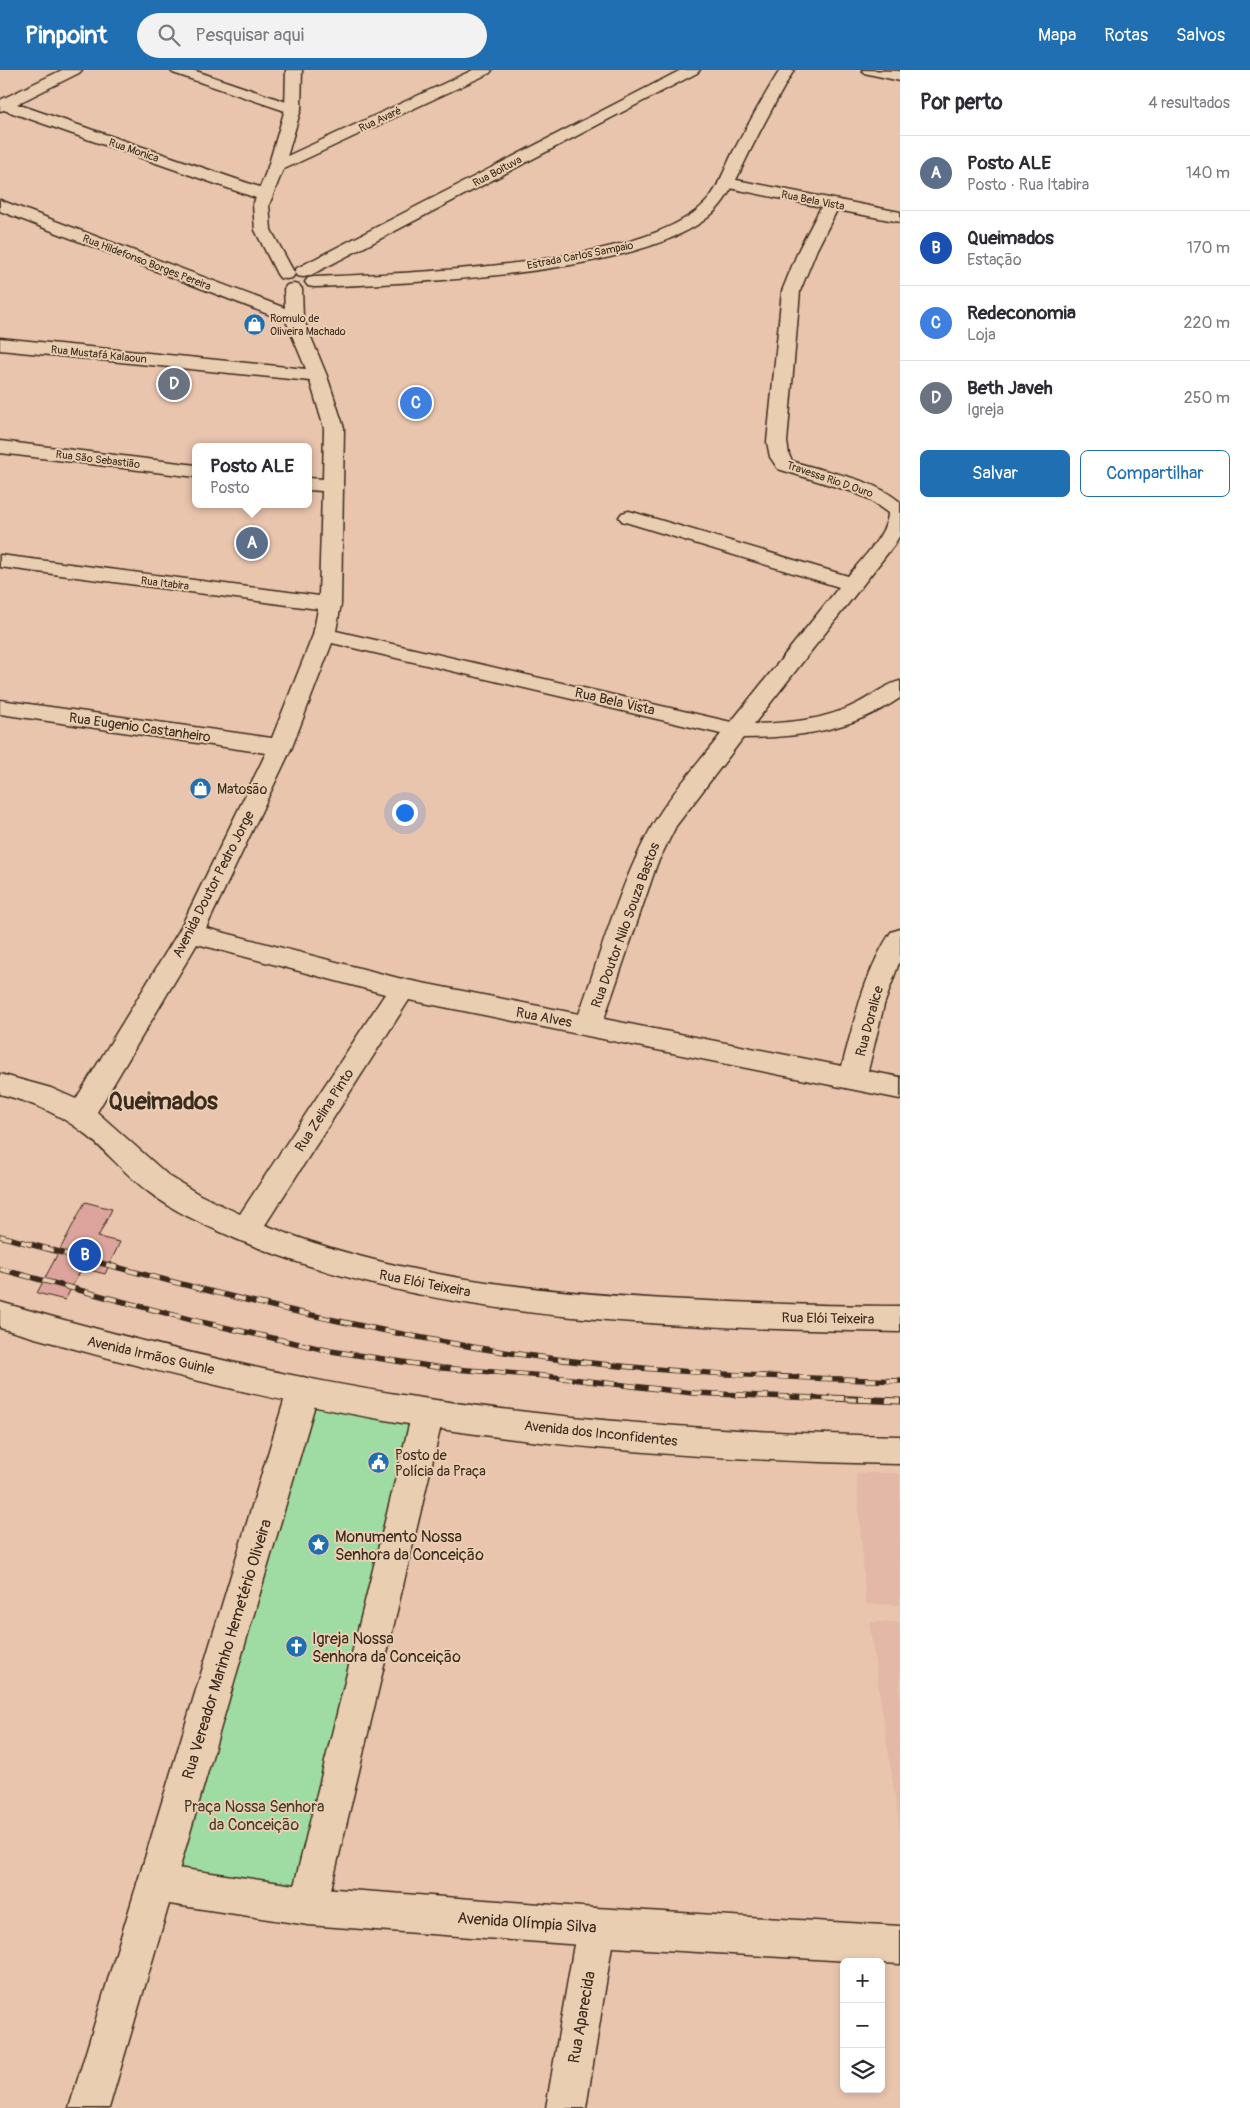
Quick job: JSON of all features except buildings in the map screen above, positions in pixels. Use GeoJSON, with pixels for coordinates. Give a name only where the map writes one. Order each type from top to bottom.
{"type":"FeatureCollection","features":[{"type":"Feature","properties":{"kind":"street"},"geometry":{"type":"LineString","coordinates":[[2,105],[74,70]]}},
{"type":"Feature","properties":{"kind":"street"},"geometry":{"type":"LineString","coordinates":[[178,70],[293,109]]}},
{"type":"Feature","properties":{"kind":"street","name":"Avenida Doutor Pedro Jorge"},"geometry":{"type":"LineString","coordinates":[[81,1115],[191,933],[280,747],[324,635],[330,604],[334,428],[318,376],[294,318],[299,279],[263,230],[261,205],[276,167],[293,109],[294,70]]}},
{"type":"Feature","properties":{"kind":"street","name":"Rua Avaré"},"geometry":{"type":"LineString","coordinates":[[276,167],[485,70]]}},
{"type":"Feature","properties":{"kind":"street","name":"Rua Boituva"},"geometry":{"type":"LineString","coordinates":[[299,279],[692,70]]}},
{"type":"Feature","properties":{"kind":"street","name":"Estrada Carlos Sampaio"},"geometry":{"type":"LineString","coordinates":[[299,279],[420,277],[506,268],[595,255],[641,244],[675,231],[697,218],[710,206],[726,183],[787,70]]}},
{"type":"Feature","properties":{"kind":"street"},"geometry":{"type":"LineString","coordinates":[[869,70],[900,76]]}},
{"type":"Feature","properties":{"kind":"street","name":"Rua Monica"},"geometry":{"type":"LineString","coordinates":[[2,105],[265,195]]}},
{"type":"Feature","properties":{"kind":"street","name":"Rua Bela Vista"},"geometry":{"type":"LineString","coordinates":[[726,183],[900,217]]}},
{"type":"Feature","properties":{"kind":"street","name":"Travessa Rio D Ouro"},"geometry":{"type":"LineString","coordinates":[[738,731],[887,540],[898,518],[898,511],[886,500],[871,493],[785,465],[780,460],[777,442],[792,291],[808,249],[831,204]]}},
{"type":"Feature","properties":{"kind":"street","name":"Rua Hildefonso Borges Pereira"},"geometry":{"type":"LineString","coordinates":[[0,205],[294,318]]}},
{"type":"Feature","properties":{"kind":"street"},"geometry":{"type":"LineString","coordinates":[[0,331],[43,349]]}},
{"type":"Feature","properties":{"kind":"street","name":"Rua Mustafá Kalaoun"},"geometry":{"type":"LineString","coordinates":[[0,344],[318,376]]}},
{"type":"Feature","properties":{"kind":"street","name":"Rua São Sebastião"},"geometry":{"type":"LineString","coordinates":[[0,447],[192,471]]}},
{"type":"Feature","properties":{"kind":"street"},"geometry":{"type":"LineString","coordinates":[[312,484],[332,486]]}},
{"type":"Feature","properties":{"kind":"street"},"geometry":{"type":"LineString","coordinates":[[629,517],[853,584]]}},
{"type":"Feature","properties":{"kind":"street","name":"Rua Itabira"},"geometry":{"type":"LineString","coordinates":[[0,561],[330,604]]}},
{"type":"Feature","properties":{"kind":"street","name":"Rua Bela Vista"},"geometry":{"type":"LineString","coordinates":[[324,635],[738,731],[799,730],[828,724],[879,703],[900,688]]}},
{"type":"Feature","properties":{"kind":"street","name":"Rua Eugenio Castanheiro"},"geometry":{"type":"LineString","coordinates":[[0,707],[280,747]]}},
{"type":"Feature","properties":{"kind":"street","name":"Rua Doutor Nilo Souza Bastos"},"geometry":{"type":"LineString","coordinates":[[588,1026],[645,864],[654,844],[676,807],[738,731]]}},
{"type":"Feature","properties":{"kind":"street","name":"Rua Alves"},"geometry":{"type":"LineString","coordinates":[[191,933],[402,989],[900,1088]]}},
{"type":"Feature","properties":{"kind":"street","name":"Rua Doralice"},"geometry":{"type":"LineString","coordinates":[[853,1078],[878,983],[891,950],[900,938]]}},
{"type":"Feature","properties":{"kind":"street","name":"Rua Zelina Pinto"},"geometry":{"type":"LineString","coordinates":[[246,1230],[402,989]]}},
{"type":"Feature","properties":{"kind":"street","name":"Rua Elói Teixeira"},"geometry":{"type":"LineString","coordinates":[[0,1084],[59,1103],[81,1115],[158,1183],[180,1198],[246,1230],[291,1248],[398,1280],[474,1293],[600,1307],[722,1315],[900,1319]]}},
{"type":"Feature","properties":{"kind":"street","name":"Avenida Irmãos Guinle"},"geometry":{"type":"LineString","coordinates":[[0,1315],[80,1338],[304,1391]]}},
{"type":"Feature","properties":{"kind":"street","name":"Avenida dos Inconfidentes"},"geometry":{"type":"LineString","coordinates":[[304,1391],[428,1413],[682,1442],[809,1449],[900,1450]]}},
{"type":"Feature","properties":{"kind":"street","name":"Rua Vereador Marinho Hemetério Oliveira"},"geometry":{"type":"LineString","coordinates":[[89,2108],[304,1391]]}},
{"type":"Feature","properties":{"kind":"street"},"geometry":{"type":"LineString","coordinates":[[308,1906],[428,1413]]}},
{"type":"Feature","properties":{"kind":"street","name":"Avenida Olímpia Silva"},"geometry":{"type":"LineString","coordinates":[[156,1884],[308,1906],[596,1927],[900,1946]]}},
{"type":"Feature","properties":{"kind":"street","name":"Rua Aparecida"},"geometry":{"type":"LineString","coordinates":[[566,2108],[596,1927]]}},
{"type":"Feature","properties":{"kind":"shaded area"},"geometry":{"type":"Polygon","coordinates":[[[856,1473],[900,1473],[900,1605],[866,1604],[856,1473]]]}},
{"type":"Feature","properties":{"kind":"shaded area"},"geometry":{"type":"Polygon","coordinates":[[[869,1622],[900,1622],[900,1831],[869,1622]]]}},
{"type":"Feature","properties":{"kind":"green space","name":"Praça Nossa Senhora da Conceição"},"geometry":{"type":"Polygon","coordinates":[[[303,1391],[428,1413],[308,1906],[156,1884],[303,1391]]]}},
{"type":"Feature","properties":{"kind":"railway"},"geometry":{"type":"LineString","coordinates":[[0,1236],[238,1298],[358,1325],[479,1348],[531,1356],[689,1372],[900,1381]]}},
{"type":"Feature","properties":{"kind":"railway"},"geometry":{"type":"LineString","coordinates":[[0,1269],[192,1320],[331,1351],[442,1368],[545,1376],[693,1393],[862,1400]]}},
{"type":"Feature","properties":{"kind":"railway"},"geometry":{"type":"LineString","coordinates":[[830,1398],[900,1401]]}},
{"type":"Feature","properties":{"kind":"place","name":"Romulo de Oliveira Machado"},"geometry":{"type":"Point","coordinates":[254,324]}},
{"type":"Feature","properties":{"kind":"place","name":"Beth Javeh"},"geometry":{"type":"Point","coordinates":[174,384]}},
{"type":"Feature","properties":{"kind":"place","name":"Redeconomia"},"geometry":{"type":"Point","coordinates":[416,403]}},
{"type":"Feature","properties":{"kind":"place","name":"Posto ALE"},"geometry":{"type":"Point","coordinates":[252,543]}},
{"type":"Feature","properties":{"kind":"place","name":"Matosão"},"geometry":{"type":"Point","coordinates":[201,789]}},
{"type":"Feature","properties":{"kind":"place","name":"Queimados"},"geometry":{"type":"Point","coordinates":[85,1255]}},
{"type":"Feature","properties":{"kind":"place","name":"Posto de Polícia da Praça"},"geometry":{"type":"Point","coordinates":[379,1463]}},
{"type":"Feature","properties":{"kind":"place","name":"Monumento Nossa Senhora da Conceição"},"geometry":{"type":"Point","coordinates":[319,1545]}},
{"type":"Feature","properties":{"kind":"place","name":"Igreja Nossa Senhora da Conceição"},"geometry":{"type":"Point","coordinates":[296,1647]}},
{"type":"Feature","properties":{"kind":"district","name":"Queimados"},"geometry":{"type":"Point","coordinates":[163,1101]}}]}
